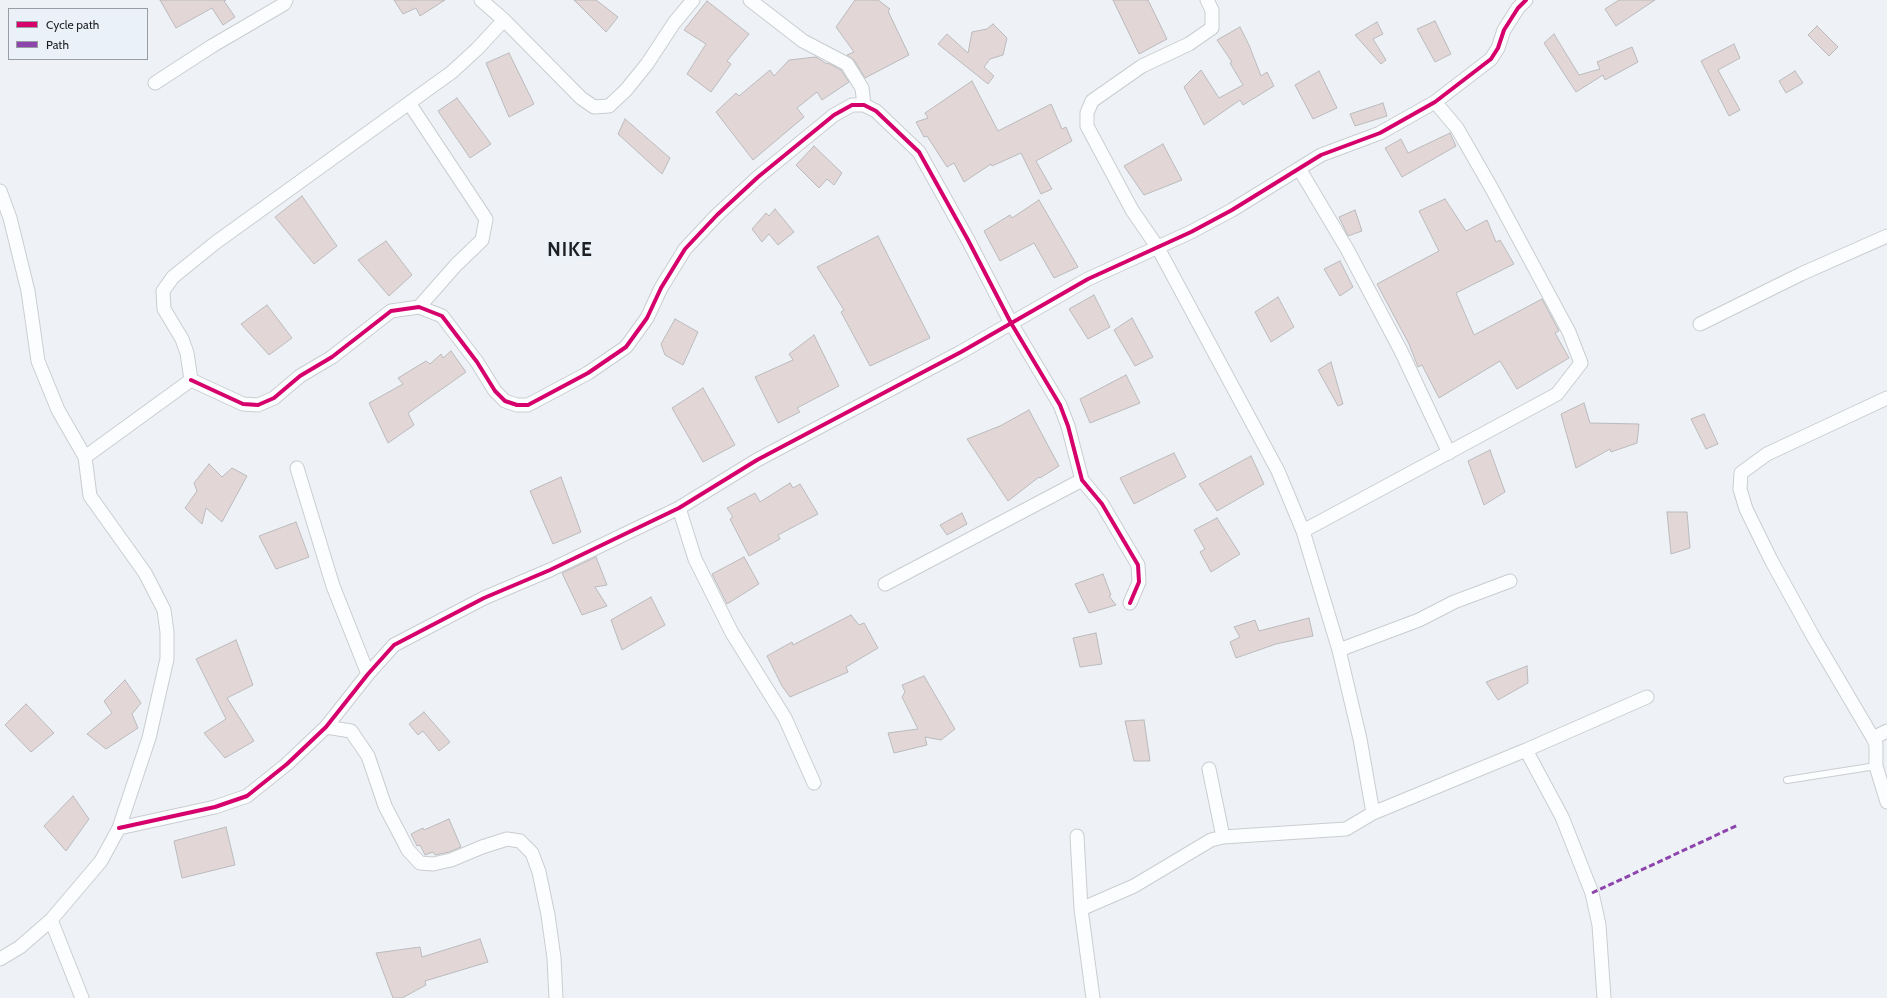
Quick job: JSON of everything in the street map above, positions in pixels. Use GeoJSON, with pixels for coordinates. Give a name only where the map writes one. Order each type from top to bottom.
{"type":"FeatureCollection","features":[{"type":"Feature","properties":{"kind":"street"},"geometry":{"type":"LineString","coordinates":[[155,82],[212,46],[284,4],[286,0]]}},
{"type":"Feature","properties":{"kind":"street"},"geometry":{"type":"LineString","coordinates":[[481,0],[504,20],[580,98],[594,107],[609,106],[626,90],[674,23],[693,0]]}},
{"type":"Feature","properties":{"kind":"street"},"geometry":{"type":"LineString","coordinates":[[750,0],[803,41],[847,64],[862,88],[864,105]]}},
{"type":"Feature","properties":{"kind":"street"},"geometry":{"type":"LineString","coordinates":[[1207,0],[1212,10],[1212,28],[1189,44],[1142,66],[1092,101],[1087,113],[1087,126],[1132,210],[1158,248],[1278,471],[1303,531],[1340,650],[1360,739],[1373,813]]}},
{"type":"Feature","properties":{"kind":"street"},"geometry":{"type":"LineString","coordinates":[[119,828],[215,807],[247,796],[287,764],[326,727],[368,674],[394,645],[484,598],[563,564],[679,508],[757,460],[1011,323],[1088,279],[1158,248],[1232,210],[1300,170],[1321,155],[1380,133],[1435,102],[1491,59],[1498,48],[1504,30],[1518,8],[1526,0]]}},
{"type":"Feature","properties":{"kind":"street"},"geometry":{"type":"LineString","coordinates":[[191,380],[187,353],[182,339],[164,309],[163,292],[173,277],[215,243],[452,72],[477,49],[504,20]]}},
{"type":"Feature","properties":{"kind":"street"},"geometry":{"type":"LineString","coordinates":[[1303,531],[1557,394],[1581,362],[1569,332],[1492,189],[1457,128],[1435,102]]}},
{"type":"Feature","properties":{"kind":"street"},"geometry":{"type":"LineString","coordinates":[[409,103],[486,219],[482,240],[456,265],[419,307]]}},
{"type":"Feature","properties":{"kind":"street"},"geometry":{"type":"LineString","coordinates":[[191,380],[243,404],[258,405],[274,398],[300,376],[332,357],[391,312],[419,307],[442,316],[477,362],[495,391],[505,402],[517,405],[528,405],[588,373],[626,347],[647,318],[661,288],[685,249],[717,215],[758,177],[834,115],[852,105],[864,105],[876,111],[919,152],[968,240],[1011,323],[1060,405],[1068,426],[1082,480],[1102,504],[1138,565],[1139,582],[1130,603]]}},
{"type":"Feature","properties":{"kind":"street"},"geometry":{"type":"LineString","coordinates":[[1300,170],[1347,249],[1401,351],[1449,453]]}},
{"type":"Feature","properties":{"kind":"street"},"geometry":{"type":"LineString","coordinates":[[0,191],[10,218],[28,291],[38,360],[58,410],[85,457],[90,496],[145,573],[164,610],[167,632],[166,659],[149,738],[119,828],[101,861],[52,920],[20,947],[0,959]]}},
{"type":"Feature","properties":{"kind":"street"},"geometry":{"type":"LineString","coordinates":[[1700,324],[1801,274],[1887,236]]}},
{"type":"Feature","properties":{"kind":"street"},"geometry":{"type":"LineString","coordinates":[[85,457],[191,380]]}},
{"type":"Feature","properties":{"kind":"street"},"geometry":{"type":"LineString","coordinates":[[1887,398],[1767,454],[1741,473],[1740,489],[1746,509],[1771,560],[1814,638],[1876,744],[1876,766],[1887,802]]}},
{"type":"Feature","properties":{"kind":"street"},"geometry":{"type":"LineString","coordinates":[[297,468],[334,586],[368,674]]}},
{"type":"Feature","properties":{"kind":"street"},"geometry":{"type":"LineString","coordinates":[[885,584],[1082,480]]}},
{"type":"Feature","properties":{"kind":"street"},"geometry":{"type":"LineString","coordinates":[[679,508],[698,566],[732,633],[785,718],[814,783]]}},
{"type":"Feature","properties":{"kind":"street"},"geometry":{"type":"LineString","coordinates":[[1340,650],[1419,620],[1454,602],[1510,581]]}},
{"type":"Feature","properties":{"kind":"street"},"geometry":{"type":"LineString","coordinates":[[1081,909],[1134,886],[1211,840],[1346,829],[1373,813],[1526,750],[1647,697]]}},
{"type":"Feature","properties":{"kind":"street"},"geometry":{"type":"LineString","coordinates":[[326,727],[351,731],[368,756],[374,778],[408,850],[420,863],[433,864],[451,860],[482,847],[507,839],[520,841],[532,853],[539,872],[548,915],[554,958],[556,998]]}},
{"type":"Feature","properties":{"kind":"street"},"geometry":{"type":"LineString","coordinates":[[1873,738],[1887,731]]}},
{"type":"Feature","properties":{"kind":"street"},"geometry":{"type":"LineString","coordinates":[[1526,750],[1562,818],[1592,892],[1600,925],[1604,998]]}},
{"type":"Feature","properties":{"kind":"street"},"geometry":{"type":"LineString","coordinates":[[1209,769],[1223,838]]}},
{"type":"Feature","properties":{"kind":"street"},"geometry":{"type":"LineString","coordinates":[[1077,836],[1081,909],[1092,998]]}},
{"type":"Feature","properties":{"kind":"street"},"geometry":{"type":"LineString","coordinates":[[52,920],[82,998]]}},
{"type":"Feature","properties":{"kind":"lane"},"geometry":{"type":"LineString","coordinates":[[1787,780],[1876,766]]}},
{"type":"Feature","properties":{"kind":"building"},"geometry":{"type":"Polygon","coordinates":[[[160,0],[226,0],[224,1],[235,17],[223,25],[212,8],[176,28],[160,0]]]}},
{"type":"Feature","properties":{"kind":"building"},"geometry":{"type":"Polygon","coordinates":[[[394,0],[445,0],[420,16],[416,8],[403,14],[394,0]]]}},
{"type":"Feature","properties":{"kind":"building"},"geometry":{"type":"Polygon","coordinates":[[[574,0],[596,0],[618,17],[606,32],[574,0]]]}},
{"type":"Feature","properties":{"kind":"building"},"geometry":{"type":"Polygon","coordinates":[[[855,0],[878,0],[890,9],[888,11],[909,55],[865,78],[854,60],[847,55],[854,52],[836,27],[855,0]]]}},
{"type":"Feature","properties":{"kind":"building"},"geometry":{"type":"Polygon","coordinates":[[[1113,0],[1148,0],[1167,39],[1139,54],[1113,0]]]}},
{"type":"Feature","properties":{"kind":"building"},"geometry":{"type":"Polygon","coordinates":[[[1619,0],[1655,0],[1616,26],[1605,9],[1619,0]]]}},
{"type":"Feature","properties":{"kind":"building"},"geometry":{"type":"Polygon","coordinates":[[[707,1],[749,34],[727,61],[731,64],[711,92],[687,74],[706,44],[684,30],[707,1]]]}},
{"type":"Feature","properties":{"kind":"building"},"geometry":{"type":"Polygon","coordinates":[[[1435,21],[1451,54],[1435,62],[1417,29],[1435,21]]]}},
{"type":"Feature","properties":{"kind":"building"},"geometry":{"type":"Polygon","coordinates":[[[1377,22],[1383,34],[1373,39],[1386,60],[1381,64],[1355,35],[1377,22]]]}},
{"type":"Feature","properties":{"kind":"building"},"geometry":{"type":"Polygon","coordinates":[[[993,24],[1007,38],[1003,55],[990,59],[984,67],[994,76],[988,84],[938,44],[947,34],[968,53],[972,32],[987,29],[993,24]]]}},
{"type":"Feature","properties":{"kind":"building"},"geometry":{"type":"Polygon","coordinates":[[[1817,26],[1838,47],[1829,56],[1808,35],[1817,26]]]}},
{"type":"Feature","properties":{"kind":"building"},"geometry":{"type":"Polygon","coordinates":[[[1240,27],[1261,76],[1267,72],[1274,86],[1243,105],[1240,100],[1204,125],[1184,87],[1201,70],[1219,98],[1243,85],[1230,63],[1232,62],[1217,40],[1240,27]]]}},
{"type":"Feature","properties":{"kind":"building"},"geometry":{"type":"Polygon","coordinates":[[[1554,34],[1579,75],[1600,69],[1597,62],[1632,47],[1638,62],[1605,80],[1603,75],[1576,92],[1544,43],[1554,34]]]}},
{"type":"Feature","properties":{"kind":"building"},"geometry":{"type":"Polygon","coordinates":[[[1734,44],[1740,58],[1718,70],[1740,110],[1729,116],[1701,61],[1734,44]]]}},
{"type":"Feature","properties":{"kind":"building"},"geometry":{"type":"Polygon","coordinates":[[[509,53],[534,104],[509,117],[486,63],[509,53]]]}},
{"type":"Feature","properties":{"kind":"building"},"geometry":{"type":"Polygon","coordinates":[[[816,57],[841,70],[849,82],[822,100],[817,92],[797,108],[804,117],[753,160],[716,112],[736,93],[739,96],[770,70],[774,76],[789,60],[816,57]]]}},
{"type":"Feature","properties":{"kind":"building"},"geometry":{"type":"Polygon","coordinates":[[[1319,71],[1337,108],[1313,119],[1295,85],[1319,71]]]}},
{"type":"Feature","properties":{"kind":"building"},"geometry":{"type":"Polygon","coordinates":[[[1795,71],[1803,83],[1786,93],[1779,81],[1795,71]]]}},
{"type":"Feature","properties":{"kind":"building"},"geometry":{"type":"Polygon","coordinates":[[[972,81],[998,131],[1051,104],[1062,129],[1066,127],[1072,141],[1036,161],[1052,189],[1041,194],[1021,153],[992,166],[991,164],[964,182],[954,163],[947,167],[927,136],[924,137],[916,122],[928,118],[925,113],[972,81]]]}},
{"type":"Feature","properties":{"kind":"building"},"geometry":{"type":"Polygon","coordinates":[[[457,98],[491,144],[470,158],[438,111],[457,98]]]}},
{"type":"Feature","properties":{"kind":"building"},"geometry":{"type":"Polygon","coordinates":[[[1383,103],[1387,116],[1355,126],[1350,114],[1383,103]]]}},
{"type":"Feature","properties":{"kind":"building"},"geometry":{"type":"Polygon","coordinates":[[[625,119],[670,158],[662,174],[618,134],[625,119]]]}},
{"type":"Feature","properties":{"kind":"building"},"geometry":{"type":"Polygon","coordinates":[[[1450,133],[1456,146],[1402,177],[1385,148],[1401,139],[1408,153],[1450,133]]]}},
{"type":"Feature","properties":{"kind":"building"},"geometry":{"type":"Polygon","coordinates":[[[1163,144],[1182,180],[1144,195],[1124,166],[1163,144]]]}},
{"type":"Feature","properties":{"kind":"building"},"geometry":{"type":"Polygon","coordinates":[[[814,146],[842,173],[834,185],[827,179],[819,188],[796,165],[814,146]]]}},
{"type":"Feature","properties":{"kind":"building"},"geometry":{"type":"Polygon","coordinates":[[[302,196],[337,246],[314,264],[275,217],[302,196]]]}},
{"type":"Feature","properties":{"kind":"building"},"geometry":{"type":"Polygon","coordinates":[[[1445,199],[1466,231],[1487,220],[1496,242],[1500,240],[1514,264],[1456,293],[1474,335],[1542,299],[1559,331],[1555,333],[1569,358],[1517,389],[1500,361],[1439,398],[1422,365],[1418,367],[1409,344],[1377,284],[1439,251],[1419,211],[1445,199]]]}},
{"type":"Feature","properties":{"kind":"building"},"geometry":{"type":"Polygon","coordinates":[[[1039,200],[1078,267],[1054,278],[1034,243],[1000,261],[984,231],[1010,215],[1012,218],[1039,200]]]}},
{"type":"Feature","properties":{"kind":"building"},"geometry":{"type":"Polygon","coordinates":[[[775,209],[794,232],[778,245],[769,234],[762,242],[752,229],[766,213],[769,216],[775,209]]]}},
{"type":"Feature","properties":{"kind":"building"},"geometry":{"type":"Polygon","coordinates":[[[1355,210],[1362,231],[1348,236],[1339,217],[1355,210]]]}},
{"type":"Feature","properties":{"kind":"building"},"geometry":{"type":"Polygon","coordinates":[[[878,236],[930,338],[870,366],[841,312],[844,310],[817,267],[878,236]]]}},
{"type":"Feature","properties":{"kind":"building"},"geometry":{"type":"Polygon","coordinates":[[[386,241],[412,275],[389,296],[358,260],[386,241]]]}},
{"type":"Feature","properties":{"kind":"building"},"geometry":{"type":"Polygon","coordinates":[[[1340,261],[1353,287],[1340,296],[1324,269],[1340,261]]]}},
{"type":"Feature","properties":{"kind":"building"},"geometry":{"type":"Polygon","coordinates":[[[1094,295],[1110,327],[1088,339],[1069,309],[1094,295]]]}},
{"type":"Feature","properties":{"kind":"building"},"geometry":{"type":"Polygon","coordinates":[[[1278,297],[1294,327],[1271,342],[1255,312],[1278,297]]]}},
{"type":"Feature","properties":{"kind":"building"},"geometry":{"type":"Polygon","coordinates":[[[267,305],[292,338],[269,355],[241,324],[267,305]]]}},
{"type":"Feature","properties":{"kind":"building"},"geometry":{"type":"Polygon","coordinates":[[[1132,318],[1153,357],[1135,366],[1114,330],[1132,318]]]}},
{"type":"Feature","properties":{"kind":"building"},"geometry":{"type":"Polygon","coordinates":[[[675,319],[698,332],[683,365],[665,355],[661,344],[675,319]]]}},
{"type":"Feature","properties":{"kind":"building"},"geometry":{"type":"Polygon","coordinates":[[[814,335],[839,386],[797,408],[800,412],[778,423],[755,377],[793,360],[789,354],[814,335]]]}},
{"type":"Feature","properties":{"kind":"building"},"geometry":{"type":"Polygon","coordinates":[[[451,351],[466,372],[408,413],[414,425],[388,443],[369,403],[403,384],[398,378],[426,361],[430,364],[441,354],[443,358],[451,351]]]}},
{"type":"Feature","properties":{"kind":"building"},"geometry":{"type":"Polygon","coordinates":[[[1331,362],[1343,404],[1338,406],[1318,370],[1331,362]]]}},
{"type":"Feature","properties":{"kind":"building"},"geometry":{"type":"Polygon","coordinates":[[[1126,375],[1140,403],[1090,423],[1080,399],[1126,375]]]}},
{"type":"Feature","properties":{"kind":"building"},"geometry":{"type":"Polygon","coordinates":[[[703,388],[735,445],[703,462],[672,408],[703,388]]]}},
{"type":"Feature","properties":{"kind":"building"},"geometry":{"type":"Polygon","coordinates":[[[1584,403],[1590,423],[1639,424],[1637,443],[1611,452],[1610,449],[1576,468],[1561,414],[1584,403]]]}},
{"type":"Feature","properties":{"kind":"building"},"geometry":{"type":"Polygon","coordinates":[[[1029,410],[1059,466],[1040,478],[1039,477],[1008,501],[967,439],[1000,426],[1029,410]]]}},
{"type":"Feature","properties":{"kind":"building"},"geometry":{"type":"Polygon","coordinates":[[[1704,414],[1718,444],[1706,449],[1691,419],[1704,414]]]}},
{"type":"Feature","properties":{"kind":"building"},"geometry":{"type":"Polygon","coordinates":[[[1490,450],[1505,492],[1484,505],[1468,461],[1490,450]]]}},
{"type":"Feature","properties":{"kind":"building"},"geometry":{"type":"Polygon","coordinates":[[[1174,453],[1186,477],[1134,504],[1120,478],[1174,453]]]}},
{"type":"Feature","properties":{"kind":"building"},"geometry":{"type":"Polygon","coordinates":[[[1251,456],[1264,484],[1217,511],[1199,484],[1251,456]]]}},
{"type":"Feature","properties":{"kind":"building"},"geometry":{"type":"Polygon","coordinates":[[[209,464],[222,477],[232,468],[247,476],[222,522],[206,508],[202,524],[185,508],[197,491],[194,483],[209,464]]]}},
{"type":"Feature","properties":{"kind":"building"},"geometry":{"type":"Polygon","coordinates":[[[561,477],[581,532],[553,544],[530,491],[561,477]]]}},
{"type":"Feature","properties":{"kind":"building"},"geometry":{"type":"Polygon","coordinates":[[[790,483],[793,488],[800,484],[818,514],[778,535],[780,539],[749,556],[730,519],[733,517],[727,508],[755,493],[760,502],[790,483]]]}},
{"type":"Feature","properties":{"kind":"building"},"geometry":{"type":"Polygon","coordinates":[[[1667,512],[1687,512],[1690,548],[1671,554],[1667,512]]]}},
{"type":"Feature","properties":{"kind":"building"},"geometry":{"type":"Polygon","coordinates":[[[962,513],[967,524],[947,535],[940,525],[962,513]]]}},
{"type":"Feature","properties":{"kind":"building"},"geometry":{"type":"Polygon","coordinates":[[[1217,518],[1240,554],[1211,572],[1200,552],[1205,549],[1194,530],[1217,518]]]}},
{"type":"Feature","properties":{"kind":"building"},"geometry":{"type":"Polygon","coordinates":[[[296,522],[309,557],[276,569],[259,536],[296,522]]]}},
{"type":"Feature","properties":{"kind":"building"},"geometry":{"type":"Polygon","coordinates":[[[596,557],[607,585],[595,587],[607,606],[582,615],[562,573],[596,557]]]}},
{"type":"Feature","properties":{"kind":"building"},"geometry":{"type":"Polygon","coordinates":[[[744,557],[759,584],[727,604],[712,574],[744,557]]]}},
{"type":"Feature","properties":{"kind":"building"},"geometry":{"type":"Polygon","coordinates":[[[1103,574],[1111,595],[1109,596],[1116,605],[1089,613],[1075,584],[1103,574]]]}},
{"type":"Feature","properties":{"kind":"building"},"geometry":{"type":"Polygon","coordinates":[[[651,597],[665,625],[622,650],[611,620],[651,597]]]}},
{"type":"Feature","properties":{"kind":"building"},"geometry":{"type":"Polygon","coordinates":[[[851,615],[859,625],[864,623],[878,648],[846,667],[848,672],[790,697],[782,686],[767,656],[792,642],[793,645],[851,615]]]}},
{"type":"Feature","properties":{"kind":"building"},"geometry":{"type":"Polygon","coordinates":[[[1309,618],[1313,636],[1276,644],[1236,658],[1230,642],[1240,637],[1234,627],[1255,620],[1259,631],[1309,618]]]}},
{"type":"Feature","properties":{"kind":"building"},"geometry":{"type":"Polygon","coordinates":[[[1096,633],[1102,664],[1080,667],[1073,638],[1096,633]]]}},
{"type":"Feature","properties":{"kind":"building"},"geometry":{"type":"Polygon","coordinates":[[[236,640],[253,685],[227,698],[254,741],[225,758],[204,733],[226,719],[196,659],[236,640]]]}},
{"type":"Feature","properties":{"kind":"building"},"geometry":{"type":"Polygon","coordinates":[[[1527,666],[1528,683],[1498,700],[1486,682],[1527,666]]]}},
{"type":"Feature","properties":{"kind":"building"},"geometry":{"type":"Polygon","coordinates":[[[924,676],[955,729],[941,740],[925,737],[927,745],[894,753],[888,733],[918,729],[902,697],[905,692],[902,685],[924,676]]]}},
{"type":"Feature","properties":{"kind":"building"},"geometry":{"type":"Polygon","coordinates":[[[125,680],[141,703],[132,714],[138,728],[106,749],[87,734],[112,713],[104,701],[125,680]]]}},
{"type":"Feature","properties":{"kind":"building"},"geometry":{"type":"Polygon","coordinates":[[[26,704],[54,733],[31,752],[5,725],[26,704]]]}},
{"type":"Feature","properties":{"kind":"building"},"geometry":{"type":"Polygon","coordinates":[[[424,712],[450,742],[439,751],[423,731],[418,735],[409,724],[424,712]]]}},
{"type":"Feature","properties":{"kind":"building"},"geometry":{"type":"Polygon","coordinates":[[[1144,720],[1150,761],[1134,761],[1125,721],[1144,720]]]}},
{"type":"Feature","properties":{"kind":"building"},"geometry":{"type":"Polygon","coordinates":[[[73,796],[89,819],[66,851],[44,826],[73,796]]]}},
{"type":"Feature","properties":{"kind":"building"},"geometry":{"type":"Polygon","coordinates":[[[449,819],[461,847],[449,852],[435,855],[433,852],[425,855],[420,845],[417,846],[411,834],[449,819]]]}},
{"type":"Feature","properties":{"kind":"building"},"geometry":{"type":"Polygon","coordinates":[[[226,827],[235,865],[182,878],[174,841],[226,827]]]}},
{"type":"Feature","properties":{"kind":"building"},"geometry":{"type":"Polygon","coordinates":[[[480,939],[488,962],[425,981],[426,985],[402,998],[393,998],[376,953],[420,947],[422,957],[480,939]]]}},
{"type":"Feature","properties":{"kind":"marked path"},"geometry":{"type":"LineString","coordinates":[[1592,893],[1738,825]]}},
{"type":"Feature","properties":{"kind":"cycle path"},"geometry":{"type":"LineString","coordinates":[[119,828],[215,807],[247,796],[287,764],[326,727],[368,674],[394,645],[484,598],[550,570],[679,508],[757,460],[961,352],[1088,279],[1191,232],[1232,210],[1321,155],[1380,133],[1435,102],[1491,59],[1498,48],[1504,30],[1518,8],[1526,0]]}},
{"type":"Feature","properties":{"kind":"cycle path"},"geometry":{"type":"LineString","coordinates":[[191,380],[243,404],[258,405],[274,398],[300,376],[332,357],[391,311],[419,307],[442,316],[477,362],[495,391],[505,401],[517,405],[528,405],[588,373],[626,347],[647,318],[661,288],[685,249],[717,215],[758,177],[834,115],[852,105],[864,105],[876,111],[919,152],[968,240],[1011,323],[1060,405],[1068,426],[1082,480],[1102,504],[1138,565],[1139,582],[1130,603]]}},
{"type":"Feature","properties":{"kind":"district","name":"NIKE"},"geometry":{"type":"Point","coordinates":[570,250]}}]}
